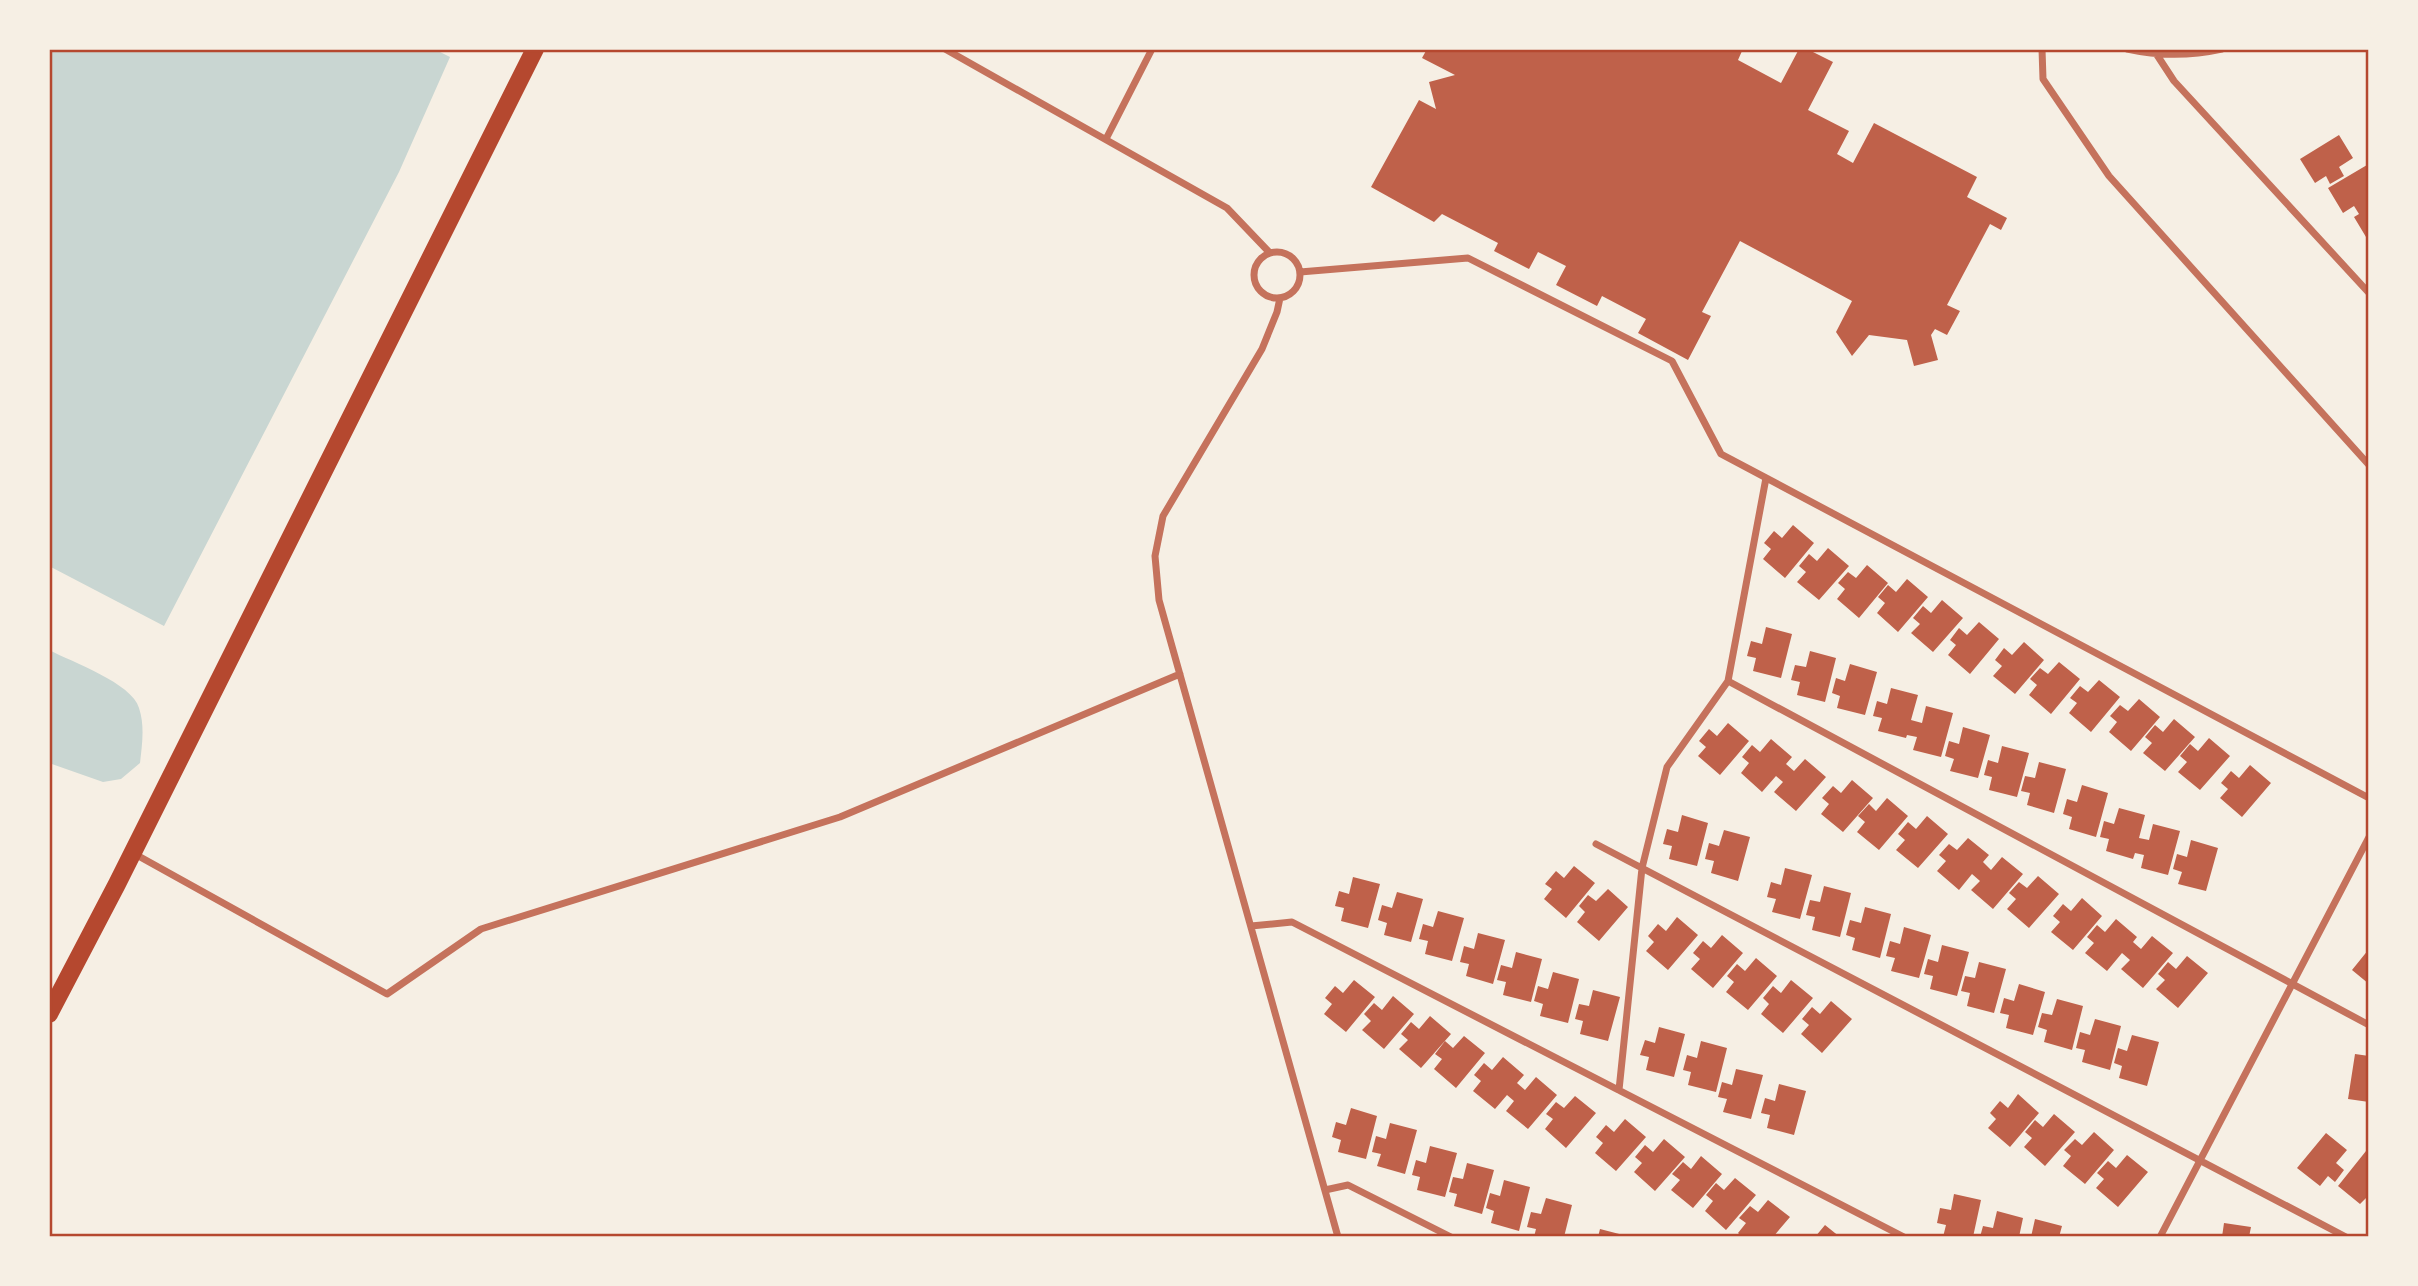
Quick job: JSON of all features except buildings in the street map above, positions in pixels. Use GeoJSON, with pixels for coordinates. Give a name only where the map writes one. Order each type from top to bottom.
{"type":"FeatureCollection","features":[{"type":"Feature","properties":{"kind":"main road"},"geometry":{"type":"LineString","coordinates":[[49,1014],[535,49]]}},
{"type":"Feature","properties":{"kind":"street"},"geometry":{"type":"LineString","coordinates":[[945,49],[1227,208],[1270,253],[1286,254],[1293,258],[1300,272],[1297,286],[1293,292],[1280,298],[1260,291],[1254,278],[1258,263],[1270,253]]}},
{"type":"Feature","properties":{"kind":"street"},"geometry":{"type":"LineString","coordinates":[[1106,139],[1152,49]]}},
{"type":"Feature","properties":{"kind":"street"},"geometry":{"type":"LineString","coordinates":[[2042,49],[2043,79],[2109,176],[2369,465]]}},
{"type":"Feature","properties":{"kind":"street"},"geometry":{"type":"LineString","coordinates":[[2127,49],[2157,55],[2202,54],[2222,49]]}},
{"type":"Feature","properties":{"kind":"street"},"geometry":{"type":"LineString","coordinates":[[2157,55],[2174,81],[2369,293]]}},
{"type":"Feature","properties":{"kind":"street"},"geometry":{"type":"LineString","coordinates":[[1300,272],[1468,258],[1672,361],[1721,454],[2369,797]]}},
{"type":"Feature","properties":{"kind":"street"},"geometry":{"type":"LineString","coordinates":[[1280,298],[1262,349],[1163,516],[1155,556],[1159,600],[1338,1237]]}},
{"type":"Feature","properties":{"kind":"street"},"geometry":{"type":"LineString","coordinates":[[1619,1090],[1642,868],[1667,767],[1728,681],[1766,478]]}},
{"type":"Feature","properties":{"kind":"street"},"geometry":{"type":"LineString","coordinates":[[132,853],[387,994],[481,929],[840,817],[1180,674]]}},
{"type":"Feature","properties":{"kind":"street"},"geometry":{"type":"LineString","coordinates":[[1728,681],[2369,1025]]}},
{"type":"Feature","properties":{"kind":"street"},"geometry":{"type":"LineString","coordinates":[[2160,1237],[2369,837]]}},
{"type":"Feature","properties":{"kind":"street"},"geometry":{"type":"LineString","coordinates":[[1596,844],[2346,1237]]}},
{"type":"Feature","properties":{"kind":"street"},"geometry":{"type":"LineString","coordinates":[[1251,926],[1292,922],[1904,1237]]}},
{"type":"Feature","properties":{"kind":"street"},"geometry":{"type":"LineString","coordinates":[[1325,1190],[1348,1185],[1451,1237]]}},
{"type":"Feature","properties":{"kind":"shaded area"},"geometry":{"type":"Polygon","coordinates":[[[49,49],[434,49],[450,57],[399,172],[164,626],[49,566],[49,49]]]}},
{"type":"Feature","properties":{"kind":"shaded area"},"geometry":{"type":"Polygon","coordinates":[[[49,650],[114,682],[134,699],[142,722],[140,763],[121,779],[103,782],[49,763],[49,650]]]}}]}
